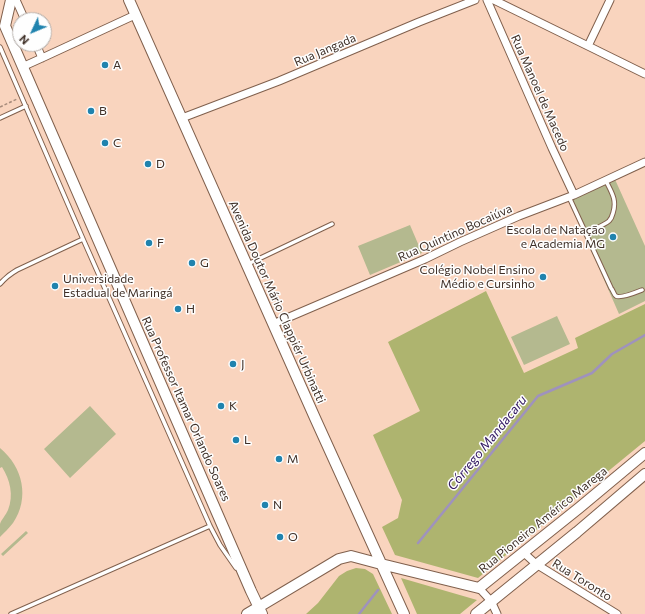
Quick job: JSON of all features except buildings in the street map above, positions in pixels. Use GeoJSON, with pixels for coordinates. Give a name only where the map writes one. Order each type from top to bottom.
{"type":"FeatureCollection","features":[{"type":"Feature","properties":{"kind":"main road","name":"Rua Professor Itamar Orlando Soares"},"geometry":{"type":"LineString","coordinates":[[11,0],[5,26],[260,610]]}},
{"type":"Feature","properties":{"kind":"main road","name":"Avenida Doutor Mário Clappiér Urbinatti"},"geometry":{"type":"LineString","coordinates":[[129,0],[246,265],[380,564],[404,614]]}},
{"type":"Feature","properties":{"kind":"main road","name":"Rua Pioneiro Américo Marega"},"geometry":{"type":"LineString","coordinates":[[247,614],[260,610],[339,558],[351,556],[480,588],[645,453]]}},
{"type":"Feature","properties":{"kind":"main road"},"geometry":{"type":"LineString","coordinates":[[476,614],[577,532],[645,474]]}},
{"type":"Feature","properties":{"kind":"street"},"geometry":{"type":"LineString","coordinates":[[16,0],[21,12]]}},
{"type":"Feature","properties":{"kind":"street","name":"Rua Jangada"},"geometry":{"type":"LineString","coordinates":[[182,118],[286,78],[419,22],[476,0]]}},
{"type":"Feature","properties":{"kind":"street","name":"Rua Manoel de Macedo"},"geometry":{"type":"LineString","coordinates":[[487,0],[572,196]]}},
{"type":"Feature","properties":{"kind":"street"},"geometry":{"type":"LineString","coordinates":[[494,0],[645,74]]}},
{"type":"Feature","properties":{"kind":"street"},"geometry":{"type":"LineString","coordinates":[[588,46],[610,0]]}},
{"type":"Feature","properties":{"kind":"street"},"geometry":{"type":"LineString","coordinates":[[22,67],[135,14]]}},
{"type":"Feature","properties":{"kind":"street"},"geometry":{"type":"LineString","coordinates":[[39,52],[42,58]]}},
{"type":"Feature","properties":{"kind":"street","name":"Rua Quintino Bocaiúva"},"geometry":{"type":"LineString","coordinates":[[273,324],[425,259],[519,216],[572,196],[645,162]]}},
{"type":"Feature","properties":{"kind":"street","name":"Rua Toronto"},"geometry":{"type":"LineString","coordinates":[[524,553],[536,564],[617,614]]}},
{"type":"Feature","properties":{"kind":"street"},"geometry":{"type":"LineString","coordinates":[[480,588],[491,601],[497,614]]}},
{"type":"Feature","properties":{"kind":"lane"},"geometry":{"type":"LineString","coordinates":[[0,47],[210,526],[220,545],[251,591]]}},
{"type":"Feature","properties":{"kind":"lane"},"geometry":{"type":"LineString","coordinates":[[0,118],[26,106]]}},
{"type":"Feature","properties":{"kind":"lane"},"geometry":{"type":"LineString","coordinates":[[586,233],[607,223],[613,216],[615,203],[614,197],[606,180]]}},
{"type":"Feature","properties":{"kind":"lane"},"geometry":{"type":"LineString","coordinates":[[572,196],[586,233],[616,296],[624,296],[642,290]]}},
{"type":"Feature","properties":{"kind":"lane"},"geometry":{"type":"LineString","coordinates":[[246,265],[332,224]]}},
{"type":"Feature","properties":{"kind":"lane"},"geometry":{"type":"LineString","coordinates":[[0,284],[9,274],[83,239]]}},
{"type":"Feature","properties":{"kind":"lane"},"geometry":{"type":"LineString","coordinates":[[11,614],[210,526]]}},
{"type":"Feature","properties":{"kind":"path"},"geometry":{"type":"LineString","coordinates":[[0,107],[22,97]]}},
{"type":"Feature","properties":{"kind":"green space","name":"Escola de Natação e Academia MG"},"geometry":{"type":"Polygon","coordinates":[[[613,175],[645,246],[645,301],[619,314],[567,195],[613,175]]]}},
{"type":"Feature","properties":{"kind":"green space"},"geometry":{"type":"Polygon","coordinates":[[[410,225],[422,253],[370,275],[358,246],[410,225]]]}},
{"type":"Feature","properties":{"kind":"green space"},"geometry":{"type":"Polygon","coordinates":[[[486,291],[524,373],[578,348],[575,338],[645,304],[645,441],[478,578],[395,555],[382,527],[398,518],[402,500],[373,435],[420,411],[388,342],[486,291]]]}},
{"type":"Feature","properties":{"kind":"green space"},"geometry":{"type":"Polygon","coordinates":[[[557,316],[570,344],[524,365],[511,337],[557,316]]]}},
{"type":"Feature","properties":{"kind":"green space"},"geometry":{"type":"Polygon","coordinates":[[[90,406],[116,434],[70,478],[44,449],[90,406]]]}},
{"type":"Feature","properties":{"kind":"green space"},"geometry":{"type":"Polygon","coordinates":[[[0,448],[8,456],[19,473],[22,483],[22,493],[18,513],[13,523],[0,537],[0,524],[8,510],[11,493],[7,477],[2,467],[0,468],[0,448]]]}},
{"type":"Feature","properties":{"kind":"green space"},"geometry":{"type":"Polygon","coordinates":[[[26,531],[28,533],[3,556],[1,554],[26,531]]]}},
{"type":"Feature","properties":{"kind":"green space"},"geometry":{"type":"Polygon","coordinates":[[[356,568],[365,569],[373,574],[392,614],[306,614],[318,603],[339,576],[356,568]]]}},
{"type":"Feature","properties":{"kind":"green space"},"geometry":{"type":"Polygon","coordinates":[[[401,578],[477,600],[460,614],[417,614],[401,578]]]}},
{"type":"Feature","properties":{"kind":"waterway","name":"Córrego Mandacaru"},"geometry":{"type":"LineString","coordinates":[[418,543],[538,396],[592,373],[612,354],[645,335]]}},
{"type":"Feature","properties":{"kind":"waterway","name":"Córrego Mandacaru"},"geometry":{"type":"LineString","coordinates":[[359,614],[378,590]]}},
{"type":"Feature","properties":{"kind":"place","name":"A"},"geometry":{"type":"Point","coordinates":[105,65]}},
{"type":"Feature","properties":{"kind":"place","name":"B"},"geometry":{"type":"Point","coordinates":[91,111]}},
{"type":"Feature","properties":{"kind":"place","name":"C"},"geometry":{"type":"Point","coordinates":[105,143]}},
{"type":"Feature","properties":{"kind":"place","name":"D"},"geometry":{"type":"Point","coordinates":[148,164]}},
{"type":"Feature","properties":{"kind":"place","name":"Escola de Natação e Academia MG"},"geometry":{"type":"Point","coordinates":[613,237]}},
{"type":"Feature","properties":{"kind":"place","name":"F"},"geometry":{"type":"Point","coordinates":[149,243]}},
{"type":"Feature","properties":{"kind":"place","name":"G"},"geometry":{"type":"Point","coordinates":[192,263]}},
{"type":"Feature","properties":{"kind":"place","name":"Colégio Nobel Ensino Médio e Cursinho"},"geometry":{"type":"Point","coordinates":[543,277]}},
{"type":"Feature","properties":{"kind":"place","name":"Universidade Estadual de Maringá"},"geometry":{"type":"Point","coordinates":[55,286]}},
{"type":"Feature","properties":{"kind":"place","name":"H"},"geometry":{"type":"Point","coordinates":[178,309]}},
{"type":"Feature","properties":{"kind":"place","name":"J"},"geometry":{"type":"Point","coordinates":[233,364]}},
{"type":"Feature","properties":{"kind":"place","name":"K"},"geometry":{"type":"Point","coordinates":[221,406]}},
{"type":"Feature","properties":{"kind":"place","name":"L"},"geometry":{"type":"Point","coordinates":[236,440]}},
{"type":"Feature","properties":{"kind":"place","name":"M"},"geometry":{"type":"Point","coordinates":[279,459]}},
{"type":"Feature","properties":{"kind":"place","name":"N"},"geometry":{"type":"Point","coordinates":[265,505]}},
{"type":"Feature","properties":{"kind":"place","name":"O"},"geometry":{"type":"Point","coordinates":[280,537]}}]}
